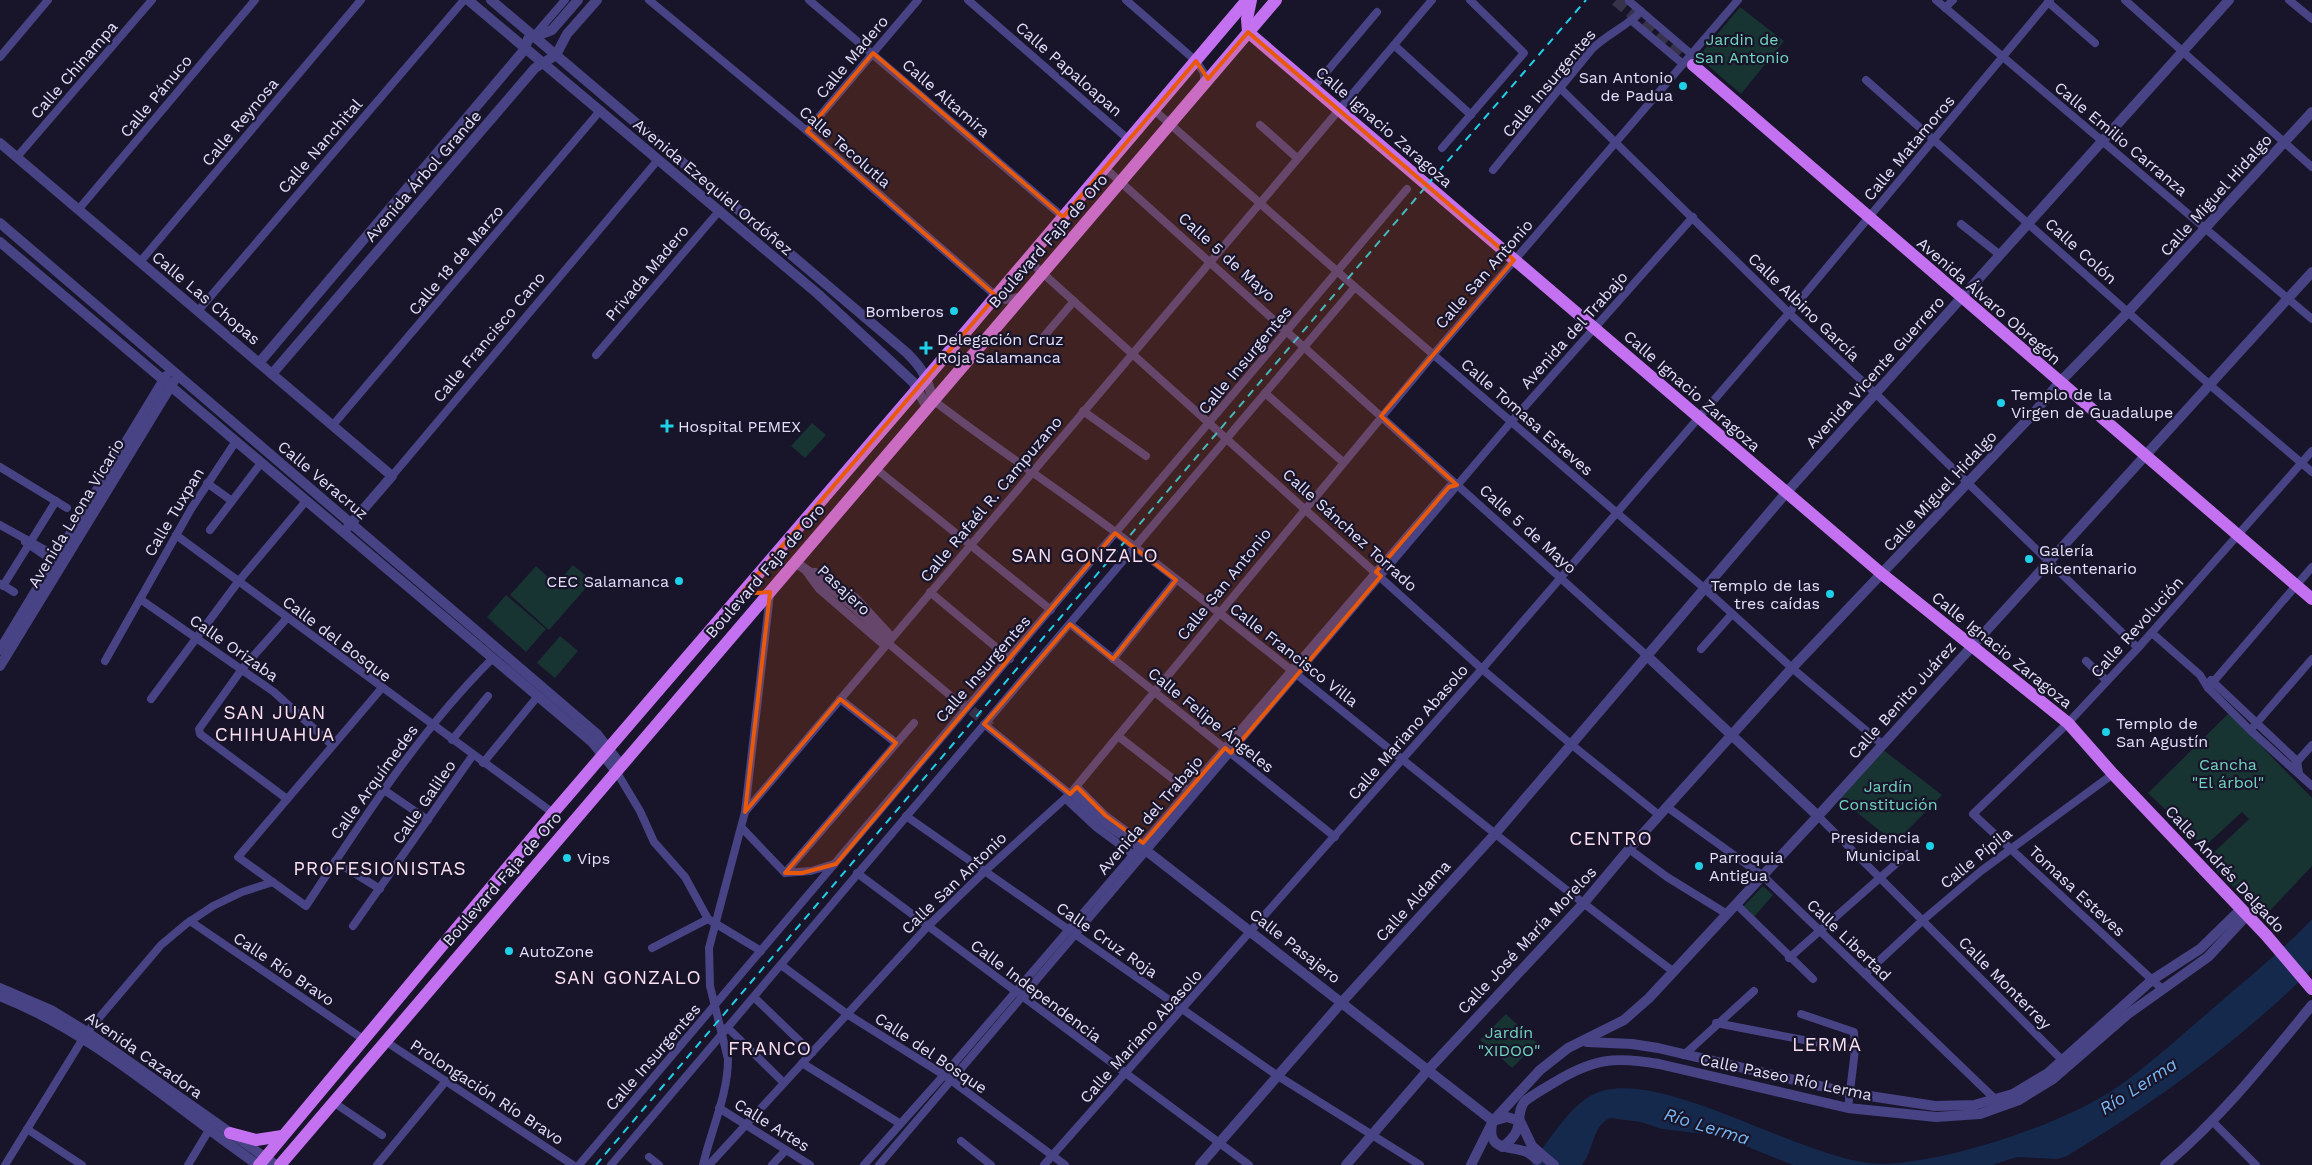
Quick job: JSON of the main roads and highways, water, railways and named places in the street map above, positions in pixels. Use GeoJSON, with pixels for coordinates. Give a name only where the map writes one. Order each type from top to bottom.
{"type":"FeatureCollection","features":[{"type":"Feature","properties":{"kind":"main road","name":"Boulevard Faja de Oro"},"geometry":{"type":"LineString","coordinates":[[261,1162],[552,814],[850,468],[1248,0]]}},
{"type":"Feature","properties":{"kind":"main road"},"geometry":{"type":"LineString","coordinates":[[1248,32],[1247,19],[1251,0]]}},
{"type":"Feature","properties":{"kind":"main road","name":"Boulevard Faja de Oro"},"geometry":{"type":"LineString","coordinates":[[278,1165],[334,1102],[770,590],[800,565],[858,487],[1276,0]]}},
{"type":"Feature","properties":{"kind":"main road","name":"Calle Ignacio Zaragoza"},"geometry":{"type":"LineString","coordinates":[[1248,32],[1882,574],[1970,647],[2068,723],[2113,774]]}},
{"type":"Feature","properties":{"kind":"main road","name":"Avenida Álvaro Obregón"},"geometry":{"type":"LineString","coordinates":[[1689,61],[1755,124],[1777,136],[1868,218],[2312,599]]}},
{"type":"Feature","properties":{"kind":"main road"},"geometry":{"type":"LineString","coordinates":[[964,334],[979,346]]}},
{"type":"Feature","properties":{"kind":"main road"},"geometry":{"type":"LineString","coordinates":[[850,468],[859,475],[858,487]]}},
{"type":"Feature","properties":{"kind":"main road"},"geometry":{"type":"LineString","coordinates":[[790,537],[789,550],[800,565]]}},
{"type":"Feature","properties":{"kind":"main road"},"geometry":{"type":"LineString","coordinates":[[741,594],[756,595],[770,590]]}},
{"type":"Feature","properties":{"kind":"main road","name":"Calle Andrés Delgado"},"geometry":{"type":"LineString","coordinates":[[2113,774],[2266,935],[2312,989]]}},
{"type":"Feature","properties":{"kind":"main road"},"geometry":{"type":"LineString","coordinates":[[482,897],[497,910]]}},
{"type":"Feature","properties":{"kind":"main road"},"geometry":{"type":"LineString","coordinates":[[230,1133],[256,1140],[282,1136]]}},
{"type":"Feature","properties":{"kind":"water","name":"Río Lerma"},"geometry":{"type":"Polygon","coordinates":[[[2312,919],[2312,969],[2256,1021],[2195,1070],[2132,1115],[2067,1156],[2057,1159],[2017,1157],[1992,1165],[1793,1165],[1720,1136],[1662,1129],[1641,1122],[1610,1118],[1596,1132],[1582,1165],[1531,1165],[1574,1109],[1590,1096],[1618,1088],[1652,1091],[1690,1102],[1732,1116],[1814,1149],[1852,1160],[1885,1164],[1912,1161],[1941,1156],[2005,1139],[2066,1115],[2116,1088],[2155,1058],[2254,973],[2312,919]]]}},
{"type":"Feature","properties":{"kind":"tunnel"},"geometry":{"type":"LineString","coordinates":[[1616,0],[1693,65]]}},
{"type":"Feature","properties":{"kind":"tunnel"},"geometry":{"type":"LineString","coordinates":[[960,701],[993,728]]}},
{"type":"Feature","properties":{"kind":"railway"},"geometry":{"type":"LineString","coordinates":[[596,1165],[1586,0]]}},
{"type":"Feature","properties":{"kind":"place","name":"San Antonio de Padua"},"geometry":{"type":"Point","coordinates":[1683,86]}},
{"type":"Feature","properties":{"kind":"place","name":"Bomberos"},"geometry":{"type":"Point","coordinates":[954,311]}},
{"type":"Feature","properties":{"kind":"place","name":"Delegación Cruz Roja Salamanca"},"geometry":{"type":"Point","coordinates":[926,348]}},
{"type":"Feature","properties":{"kind":"place","name":"Templo de la Virgen de Guadalupe"},"geometry":{"type":"Point","coordinates":[2001,403]}},
{"type":"Feature","properties":{"kind":"place","name":"Hospital PEMEX"},"geometry":{"type":"Point","coordinates":[667,426]}},
{"type":"Feature","properties":{"kind":"place","name":"Galería Bicentenario"},"geometry":{"type":"Point","coordinates":[2029,559]}},
{"type":"Feature","properties":{"kind":"place","name":"CEC Salamanca"},"geometry":{"type":"Point","coordinates":[679,581]}},
{"type":"Feature","properties":{"kind":"place","name":"Templo de las tres caídas"},"geometry":{"type":"Point","coordinates":[1830,594]}},
{"type":"Feature","properties":{"kind":"place","name":"Templo de San Agustín"},"geometry":{"type":"Point","coordinates":[2106,732]}},
{"type":"Feature","properties":{"kind":"place","name":"Presidencia Municipal"},"geometry":{"type":"Point","coordinates":[1930,846]}},
{"type":"Feature","properties":{"kind":"place","name":"Vips"},"geometry":{"type":"Point","coordinates":[567,858]}},
{"type":"Feature","properties":{"kind":"place","name":"Parroquia Antigua"},"geometry":{"type":"Point","coordinates":[1699,866]}},
{"type":"Feature","properties":{"kind":"place","name":"AutoZone"},"geometry":{"type":"Point","coordinates":[509,951]}},
{"type":"Feature","properties":{"kind":"district","name":"SAN GONZALO"},"geometry":{"type":"Point","coordinates":[1085,555]}},
{"type":"Feature","properties":{"kind":"district","name":"SAN JUAN CHIHUAHUA"},"geometry":{"type":"Point","coordinates":[275,723]}},
{"type":"Feature","properties":{"kind":"district","name":"CENTRO"},"geometry":{"type":"Point","coordinates":[1611,838]}},
{"type":"Feature","properties":{"kind":"district","name":"PROFESIONISTAS"},"geometry":{"type":"Point","coordinates":[380,868]}},
{"type":"Feature","properties":{"kind":"district","name":"SAN GONZALO"},"geometry":{"type":"Point","coordinates":[628,977]}},
{"type":"Feature","properties":{"kind":"district","name":"LERMA"},"geometry":{"type":"Point","coordinates":[1827,1044]}},
{"type":"Feature","properties":{"kind":"district","name":"FRANCO"},"geometry":{"type":"Point","coordinates":[770,1048]}},
{"type":"Feature","properties":{"kind":"park label","name":"Jardin de San Antonio"},"geometry":{"type":"Point","coordinates":[1742,48]}},
{"type":"Feature","properties":{"kind":"park label","name":"Cancha \"El árbol\""},"geometry":{"type":"Point","coordinates":[2228,773]}},
{"type":"Feature","properties":{"kind":"park label","name":"Jardín Constitución"},"geometry":{"type":"Point","coordinates":[1888,795]}},
{"type":"Feature","properties":{"kind":"park label","name":"Jardín \"XIDOO\""},"geometry":{"type":"Point","coordinates":[1509,1041]}}]}
